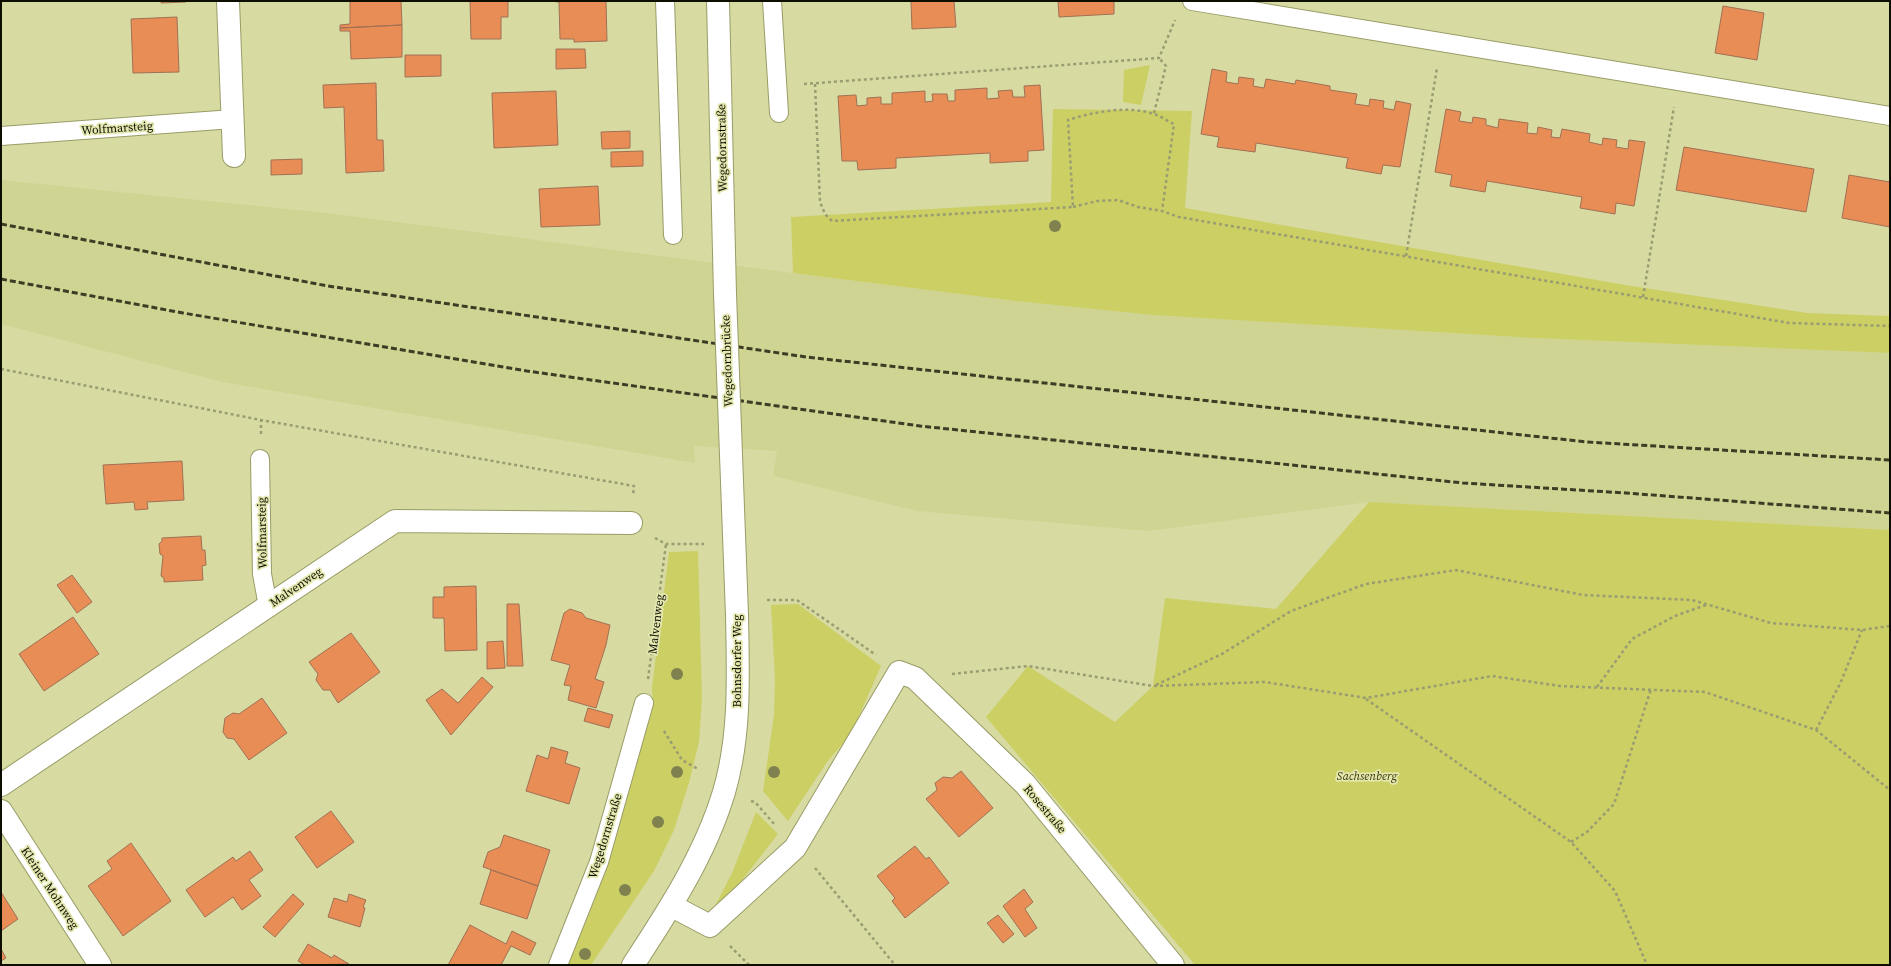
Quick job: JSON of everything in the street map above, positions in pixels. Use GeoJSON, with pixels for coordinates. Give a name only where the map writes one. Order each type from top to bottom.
{"type":"FeatureCollection","features":[{"type":"Feature","properties":{"kind":"street"},"geometry":{"type":"LineString","coordinates":[[228,1],[234,156]]}},
{"type":"Feature","properties":{"kind":"street","name":"Wegedornstraße"},"geometry":{"type":"LineString","coordinates":[[718,1],[725,294]]}},
{"type":"Feature","properties":{"kind":"street","name":"Wegedornbrücke"},"geometry":{"type":"LineString","coordinates":[[725,294],[730,428]]}},
{"type":"Feature","properties":{"kind":"street","name":"Bohnsdorfer Weg"},"geometry":{"type":"LineString","coordinates":[[633,965],[672,906],[698,857],[724,792],[734,741],[739,696],[730,428]]}},
{"type":"Feature","properties":{"kind":"street","name":"Malvenweg"},"geometry":{"type":"LineString","coordinates":[[1,785],[395,521],[631,523]]}},
{"type":"Feature","properties":{"kind":"street"},"geometry":{"type":"LineString","coordinates":[[672,906],[710,926],[795,848],[907,675]]}},
{"type":"Feature","properties":{"kind":"street","name":"Rosestraße"},"geometry":{"type":"LineString","coordinates":[[907,675],[1025,784],[1173,965]]}},
{"type":"Feature","properties":{"kind":"street","name":"Kleiner Mohnweg"},"geometry":{"type":"LineString","coordinates":[[1,811],[100,965]]}},
{"type":"Feature","properties":{"kind":"lane"},"geometry":{"type":"LineString","coordinates":[[665,1],[673,235]]}},
{"type":"Feature","properties":{"kind":"lane"},"geometry":{"type":"LineString","coordinates":[[772,1],[779,114]]}},
{"type":"Feature","properties":{"kind":"lane"},"geometry":{"type":"LineString","coordinates":[[1192,1],[1890,116]]}},
{"type":"Feature","properties":{"kind":"lane","name":"Wolfmarsteig"},"geometry":{"type":"LineString","coordinates":[[1,136],[233,119]]}},
{"type":"Feature","properties":{"kind":"lane","name":"Wolfmarsteig"},"geometry":{"type":"LineString","coordinates":[[260,459],[262,574],[268,606]]}},
{"type":"Feature","properties":{"kind":"lane","name":"Wegedornstraße"},"geometry":{"type":"LineString","coordinates":[[558,965],[599,862],[644,703]]}},
{"type":"Feature","properties":{"kind":"path"},"geometry":{"type":"LineString","coordinates":[[1159,58],[1177,15]]}},
{"type":"Feature","properties":{"kind":"path"},"geometry":{"type":"LineString","coordinates":[[1406,256],[1441,42]]}},
{"type":"Feature","properties":{"kind":"path"},"geometry":{"type":"LineString","coordinates":[[777,85],[815,84],[1159,58]]}},
{"type":"Feature","properties":{"kind":"path"},"geometry":{"type":"LineString","coordinates":[[1154,114],[1166,66],[1159,58]]}},
{"type":"Feature","properties":{"kind":"path"},"geometry":{"type":"LineString","coordinates":[[1643,297],[1678,81]]}},
{"type":"Feature","properties":{"kind":"path"},"geometry":{"type":"LineString","coordinates":[[815,84],[820,202],[825,214],[832,221],[1073,206],[1097,201],[1118,200],[1138,207],[1162,211],[1179,217],[1789,323],[1890,326]]}},
{"type":"Feature","properties":{"kind":"path"},"geometry":{"type":"LineString","coordinates":[[1073,206],[1068,120],[1091,113],[1124,110],[1154,114],[1174,124],[1162,211]]}},
{"type":"Feature","properties":{"kind":"path"},"geometry":{"type":"LineString","coordinates":[[1,369],[261,420],[634,486],[631,523],[666,544],[704,544]]}},
{"type":"Feature","properties":{"kind":"path","name":"Malvenweg"},"geometry":{"type":"LineString","coordinates":[[644,703],[653,650],[666,544]]}},
{"type":"Feature","properties":{"kind":"path"},"geometry":{"type":"LineString","coordinates":[[1153,686],[1222,654],[1291,611],[1366,584],[1456,570],[1583,595],[1692,600],[1771,623],[1862,630],[1890,626]]}},
{"type":"Feature","properties":{"kind":"path"},"geometry":{"type":"LineString","coordinates":[[767,600],[797,600],[907,675],[1028,666],[1153,686],[1265,682],[1366,698],[1492,676],[1560,686],[1705,692],[1816,730],[1890,790]]}},
{"type":"Feature","properties":{"kind":"path"},"geometry":{"type":"LineString","coordinates":[[1597,687],[1632,639],[1675,616],[1706,604]]}},
{"type":"Feature","properties":{"kind":"path"},"geometry":{"type":"LineString","coordinates":[[1816,730],[1840,684],[1862,630]]}},
{"type":"Feature","properties":{"kind":"path"},"geometry":{"type":"LineString","coordinates":[[1571,842],[1587,832],[1614,804],[1652,689]]}},
{"type":"Feature","properties":{"kind":"path"},"geometry":{"type":"LineString","coordinates":[[1366,698],[1571,842],[1615,891],[1647,965]]}},
{"type":"Feature","properties":{"kind":"path"},"geometry":{"type":"LineString","coordinates":[[644,703],[682,760],[698,769]]}},
{"type":"Feature","properties":{"kind":"path"},"geometry":{"type":"LineString","coordinates":[[748,800],[755,802],[795,848],[813,865],[895,965]]}},
{"type":"Feature","properties":{"kind":"shaded area"},"geometry":{"type":"Polygon","coordinates":[[[1,180],[327,213],[1016,301],[1153,315],[1534,338],[1890,353],[1890,530],[1369,502],[1148,531],[917,511],[773,476],[777,451],[694,446],[695,463],[222,382],[1,324],[1,180]]]}},
{"type":"Feature","properties":{"kind":"green space"},"geometry":{"type":"Polygon","coordinates":[[[1150,65],[1141,105],[1123,102],[1124,70],[1150,65]]]}},
{"type":"Feature","properties":{"kind":"green space"},"geometry":{"type":"Polygon","coordinates":[[[1053,109],[1192,111],[1185,208],[1625,285],[1807,313],[1890,316],[1890,353],[1534,338],[1153,315],[1016,301],[793,273],[791,217],[1051,202],[1053,109]]]}},
{"type":"Feature","properties":{"kind":"green space","name":"Sachsenberg"},"geometry":{"type":"Polygon","coordinates":[[[1369,502],[1890,530],[1890,965],[1195,965],[986,717],[1028,666],[1115,722],[1153,686],[1165,598],[1276,609],[1369,502]]]}},
{"type":"Feature","properties":{"kind":"green space"},"geometry":{"type":"Polygon","coordinates":[[[698,551],[702,698],[699,742],[689,783],[674,830],[654,871],[591,965],[565,965],[585,924],[605,874],[653,704],[652,687],[669,552],[698,551]]]}},
{"type":"Feature","properties":{"kind":"green space"},"geometry":{"type":"Polygon","coordinates":[[[798,604],[881,666],[851,734],[827,762],[788,821],[763,791],[774,715],[775,679],[771,605],[798,604]]]}},
{"type":"Feature","properties":{"kind":"green space"},"geometry":{"type":"Polygon","coordinates":[[[756,812],[778,834],[736,888],[715,906],[732,873],[756,812]]]}},
{"type":"Feature","properties":{"kind":"building"},"geometry":{"type":"Polygon","coordinates":[[[161,1],[186,1],[186,2],[161,3],[161,1]]]}},
{"type":"Feature","properties":{"kind":"building"},"geometry":{"type":"Polygon","coordinates":[[[350,1],[401,1],[402,25],[340,28],[340,25],[350,24],[350,1]]]}},
{"type":"Feature","properties":{"kind":"building"},"geometry":{"type":"Polygon","coordinates":[[[470,1],[508,1],[508,17],[501,17],[501,39],[471,39],[470,1]]]}},
{"type":"Feature","properties":{"kind":"building"},"geometry":{"type":"Polygon","coordinates":[[[549,1],[606,1],[607,41],[574,42],[574,39],[560,39],[559,2],[549,1]]]}},
{"type":"Feature","properties":{"kind":"building"},"geometry":{"type":"Polygon","coordinates":[[[911,1],[954,1],[956,27],[912,29],[911,1]]]}},
{"type":"Feature","properties":{"kind":"building"},"geometry":{"type":"Polygon","coordinates":[[[1058,1],[1114,1],[1114,14],[1059,17],[1058,1]]]}},
{"type":"Feature","properties":{"kind":"building"},"geometry":{"type":"Polygon","coordinates":[[[1723,6],[1764,13],[1757,60],[1715,53],[1723,6]]]}},
{"type":"Feature","properties":{"kind":"building"},"geometry":{"type":"Polygon","coordinates":[[[177,17],[179,72],[133,73],[131,19],[177,17]]]}},
{"type":"Feature","properties":{"kind":"building"},"geometry":{"type":"Polygon","coordinates":[[[402,25],[402,57],[351,59],[350,31],[340,31],[340,28],[402,25]]]}},
{"type":"Feature","properties":{"kind":"building"},"geometry":{"type":"Polygon","coordinates":[[[556,49],[585,49],[586,68],[556,69],[556,49]]]}},
{"type":"Feature","properties":{"kind":"building"},"geometry":{"type":"Polygon","coordinates":[[[405,55],[441,55],[441,76],[405,77],[405,55]]]}},
{"type":"Feature","properties":{"kind":"building"},"geometry":{"type":"Polygon","coordinates":[[[1212,69],[1227,72],[1226,82],[1238,84],[1239,77],[1254,79],[1253,86],[1264,88],[1266,79],[1295,84],[1296,80],[1330,86],[1330,90],[1357,94],[1355,104],[1369,106],[1370,99],[1384,101],[1383,108],[1394,110],[1396,101],[1411,104],[1400,167],[1383,165],[1381,174],[1346,168],[1348,158],[1256,143],[1255,152],[1217,147],[1219,137],[1201,134],[1212,69]]]}},
{"type":"Feature","properties":{"kind":"building"},"geometry":{"type":"Polygon","coordinates":[[[376,83],[377,140],[383,140],[384,171],[346,173],[344,107],[324,108],[323,85],[376,83]]]}},
{"type":"Feature","properties":{"kind":"building"},"geometry":{"type":"Polygon","coordinates":[[[1040,85],[1044,150],[1028,151],[1028,161],[990,163],[990,153],[896,158],[896,168],[858,170],[857,161],[842,161],[838,96],[856,95],[857,106],[867,105],[867,98],[881,97],[881,104],[892,104],[892,93],[925,91],[925,102],[933,101],[932,94],[947,94],[948,101],[955,101],[955,90],[987,88],[987,99],[999,98],[998,91],[1012,90],[1013,97],[1025,97],[1024,86],[1040,85]]]}},
{"type":"Feature","properties":{"kind":"building"},"geometry":{"type":"Polygon","coordinates":[[[556,91],[558,145],[494,148],[492,93],[556,91]]]}},
{"type":"Feature","properties":{"kind":"building"},"geometry":{"type":"Polygon","coordinates":[[[1446,109],[1461,112],[1459,121],[1472,123],[1473,117],[1486,119],[1486,125],[1498,128],[1499,119],[1528,123],[1527,133],[1537,134],[1538,127],[1552,130],[1551,137],[1560,138],[1562,129],[1590,134],[1589,142],[1602,145],[1603,138],[1617,140],[1616,147],[1628,149],[1629,140],[1645,142],[1634,206],[1616,203],[1615,214],[1580,208],[1582,197],[1487,181],[1485,192],[1450,186],[1452,175],[1435,172],[1446,109]]]}},
{"type":"Feature","properties":{"kind":"building"},"geometry":{"type":"Polygon","coordinates":[[[630,131],[630,148],[602,149],[601,132],[630,131]]]}},
{"type":"Feature","properties":{"kind":"building"},"geometry":{"type":"Polygon","coordinates":[[[1684,147],[1814,169],[1806,212],[1676,190],[1684,147]]]}},
{"type":"Feature","properties":{"kind":"building"},"geometry":{"type":"Polygon","coordinates":[[[643,151],[643,166],[611,167],[611,152],[643,151]]]}},
{"type":"Feature","properties":{"kind":"building"},"geometry":{"type":"Polygon","coordinates":[[[302,159],[302,174],[271,175],[271,160],[302,159]]]}},
{"type":"Feature","properties":{"kind":"building"},"geometry":{"type":"Polygon","coordinates":[[[1849,175],[1890,182],[1890,227],[1842,218],[1849,175]]]}},
{"type":"Feature","properties":{"kind":"building"},"geometry":{"type":"Polygon","coordinates":[[[598,186],[600,225],[541,227],[539,189],[598,186]]]}},
{"type":"Feature","properties":{"kind":"building"},"geometry":{"type":"Polygon","coordinates":[[[182,461],[184,500],[147,502],[148,509],[135,510],[134,502],[106,504],[103,465],[182,461]]]}},
{"type":"Feature","properties":{"kind":"building"},"geometry":{"type":"Polygon","coordinates":[[[201,536],[202,550],[205,550],[206,565],[202,566],[203,580],[164,582],[164,578],[161,576],[163,556],[160,554],[159,544],[162,541],[162,538],[201,536]]]}},
{"type":"Feature","properties":{"kind":"building"},"geometry":{"type":"Polygon","coordinates":[[[72,575],[92,602],[77,613],[57,585],[72,575]]]}},
{"type":"Feature","properties":{"kind":"building"},"geometry":{"type":"Polygon","coordinates":[[[476,586],[477,650],[445,651],[444,618],[433,618],[433,597],[444,597],[444,587],[476,586]]]}},
{"type":"Feature","properties":{"kind":"building"},"geometry":{"type":"Polygon","coordinates":[[[507,604],[519,604],[523,666],[507,666],[507,604]]]}},
{"type":"Feature","properties":{"kind":"building"},"geometry":{"type":"Polygon","coordinates":[[[570,609],[582,613],[586,618],[610,625],[606,645],[595,679],[604,682],[596,708],[568,700],[571,686],[564,685],[570,665],[551,660],[564,613],[570,609]]]}},
{"type":"Feature","properties":{"kind":"building"},"geometry":{"type":"Polygon","coordinates":[[[73,617],[99,654],[44,691],[19,654],[73,617]]]}},
{"type":"Feature","properties":{"kind":"building"},"geometry":{"type":"Polygon","coordinates":[[[351,633],[380,672],[338,703],[330,690],[323,690],[316,680],[318,674],[309,662],[351,633]]]}},
{"type":"Feature","properties":{"kind":"building"},"geometry":{"type":"Polygon","coordinates":[[[503,641],[505,668],[487,669],[487,642],[503,641]]]}},
{"type":"Feature","properties":{"kind":"building"},"geometry":{"type":"Polygon","coordinates":[[[482,677],[493,687],[451,735],[426,700],[442,689],[458,703],[482,677]]]}},
{"type":"Feature","properties":{"kind":"building"},"geometry":{"type":"Polygon","coordinates":[[[262,698],[287,733],[249,760],[234,739],[227,738],[223,732],[225,718],[233,713],[239,714],[262,698]]]}},
{"type":"Feature","properties":{"kind":"building"},"geometry":{"type":"Polygon","coordinates":[[[588,708],[613,715],[609,728],[584,721],[588,708]]]}},
{"type":"Feature","properties":{"kind":"building"},"geometry":{"type":"Polygon","coordinates":[[[551,747],[568,752],[565,763],[580,768],[569,804],[526,791],[537,755],[548,759],[551,747]]]}},
{"type":"Feature","properties":{"kind":"building"},"geometry":{"type":"Polygon","coordinates":[[[961,771],[993,808],[959,837],[926,799],[937,790],[935,783],[943,777],[952,778],[961,771]]]}},
{"type":"Feature","properties":{"kind":"building"},"geometry":{"type":"Polygon","coordinates":[[[331,811],[354,842],[317,868],[295,837],[331,811]]]}},
{"type":"Feature","properties":{"kind":"building"},"geometry":{"type":"Polygon","coordinates":[[[504,835],[550,850],[538,886],[483,867],[488,852],[500,847],[504,835]]]}},
{"type":"Feature","properties":{"kind":"building"},"geometry":{"type":"Polygon","coordinates":[[[131,843],[171,901],[123,936],[88,886],[112,869],[107,861],[131,843]]]}},
{"type":"Feature","properties":{"kind":"building"},"geometry":{"type":"Polygon","coordinates":[[[915,846],[926,859],[929,857],[949,883],[905,918],[892,901],[895,898],[877,876],[915,846]]]}},
{"type":"Feature","properties":{"kind":"building"},"geometry":{"type":"Polygon","coordinates":[[[250,851],[263,870],[249,880],[261,896],[242,910],[233,897],[205,917],[186,890],[233,857],[236,861],[250,851]]]}},
{"type":"Feature","properties":{"kind":"building"},"geometry":{"type":"Polygon","coordinates":[[[491,870],[538,886],[527,919],[480,904],[491,870]]]}},
{"type":"Feature","properties":{"kind":"building"},"geometry":{"type":"Polygon","coordinates":[[[1024,889],[1033,902],[1025,909],[1037,928],[1025,937],[1003,906],[1024,889]]]}},
{"type":"Feature","properties":{"kind":"building"},"geometry":{"type":"Polygon","coordinates":[[[1,892],[18,919],[1,931],[1,892]]]}},
{"type":"Feature","properties":{"kind":"building"},"geometry":{"type":"Polygon","coordinates":[[[293,894],[304,904],[275,937],[263,927],[293,894]]]}},
{"type":"Feature","properties":{"kind":"building"},"geometry":{"type":"Polygon","coordinates":[[[349,894],[366,900],[363,907],[365,908],[360,927],[328,917],[334,898],[347,902],[349,894]]]}},
{"type":"Feature","properties":{"kind":"building"},"geometry":{"type":"Polygon","coordinates":[[[998,915],[1014,934],[1003,943],[987,923],[998,915]]]}},
{"type":"Feature","properties":{"kind":"building"},"geometry":{"type":"Polygon","coordinates":[[[470,925],[506,944],[512,931],[536,943],[530,955],[511,946],[501,965],[448,965],[470,925]]]}},
{"type":"Feature","properties":{"kind":"building"},"geometry":{"type":"Polygon","coordinates":[[[308,944],[332,958],[334,955],[349,964],[305,965],[298,961],[308,944]]]}},
{"type":"Feature","properties":{"kind":"building"},"geometry":{"type":"Polygon","coordinates":[[[1,949],[6,958],[1,961],[1,949]]]}},
{"type":"Feature","properties":{"kind":"railway"},"geometry":{"type":"LineString","coordinates":[[1,224],[328,286],[806,357],[1587,442],[1890,460]]}},
{"type":"Feature","properties":{"kind":"railway"},"geometry":{"type":"LineString","coordinates":[[1,279],[183,313],[527,371],[920,426],[1463,483],[1626,493],[1890,513]]}}]}
